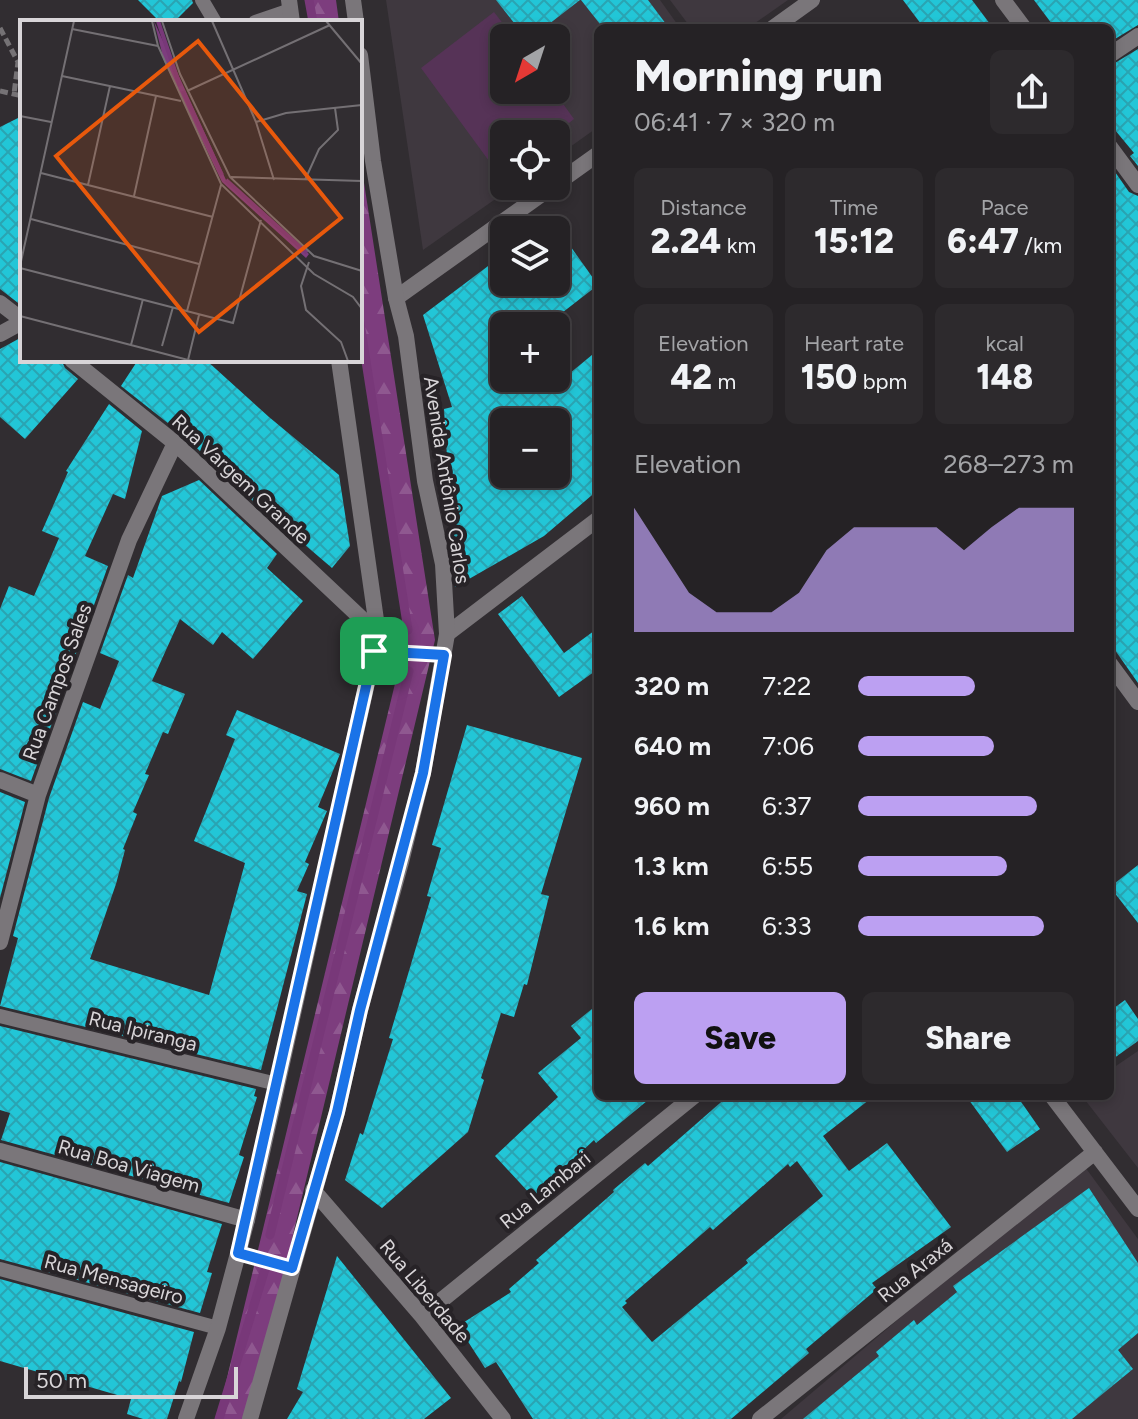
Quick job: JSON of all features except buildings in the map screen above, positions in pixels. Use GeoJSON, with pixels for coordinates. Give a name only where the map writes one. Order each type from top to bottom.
{"type":"FeatureCollection","features":[{"type":"Feature","properties":{"kind":"street"},"geometry":{"type":"LineString","coordinates":[[353,0],[356,20]]}},
{"type":"Feature","properties":{"kind":"street"},"geometry":{"type":"LineString","coordinates":[[779,24],[812,0]]}},
{"type":"Feature","properties":{"kind":"street"},"geometry":{"type":"LineString","coordinates":[[1003,0],[1021,24]]}},
{"type":"Feature","properties":{"kind":"street"},"geometry":{"type":"LineString","coordinates":[[1114,52],[1138,36]]}},
{"type":"Feature","properties":{"kind":"street","name":"Avenida Antônio Carlos"},"geometry":{"type":"LineString","coordinates":[[250,1419],[337,1112],[360,1010],[423,773],[447,634],[443,564],[425,481],[406,336],[396,298],[373,161],[362,71]]}},
{"type":"Feature","properties":{"kind":"street"},"geometry":{"type":"LineString","coordinates":[[1114,155],[1138,185]]}},
{"type":"Feature","properties":{"kind":"street"},"geometry":{"type":"LineString","coordinates":[[570,174],[594,157]]}},
{"type":"Feature","properties":{"kind":"street"},"geometry":{"type":"LineString","coordinates":[[396,298],[533,200]]}},
{"type":"Feature","properties":{"kind":"street"},"geometry":{"type":"LineString","coordinates":[[0,303],[20,319]]}},
{"type":"Feature","properties":{"kind":"street"},"geometry":{"type":"LineString","coordinates":[[0,334],[20,322]]}},
{"type":"Feature","properties":{"kind":"street","name":"Rua Vargem Grande"},"geometry":{"type":"LineString","coordinates":[[74,362],[175,443],[376,643]]}},
{"type":"Feature","properties":{"kind":"street"},"geometry":{"type":"LineString","coordinates":[[186,1419],[218,1328],[247,1220],[376,643],[339,362]]}},
{"type":"Feature","properties":{"kind":"street","name":"Rua Campos Sales"},"geometry":{"type":"LineString","coordinates":[[0,942],[38,795],[129,540],[175,443]]}},
{"type":"Feature","properties":{"kind":"street"},"geometry":{"type":"LineString","coordinates":[[447,634],[594,522]]}},
{"type":"Feature","properties":{"kind":"street"},"geometry":{"type":"LineString","coordinates":[[1114,669],[1138,702]]}},
{"type":"Feature","properties":{"kind":"street"},"geometry":{"type":"LineString","coordinates":[[0,780],[38,795]]}},
{"type":"Feature","properties":{"kind":"street","name":"Rua Lambari"},"geometry":{"type":"LineString","coordinates":[[422,1316],[689,1100]]}},
{"type":"Feature","properties":{"kind":"street"},"geometry":{"type":"LineString","coordinates":[[1055,1100],[1138,1209]]}},
{"type":"Feature","properties":{"kind":"street","name":"Rua Boa Viagem"},"geometry":{"type":"LineString","coordinates":[[0,1151],[247,1220]]}},
{"type":"Feature","properties":{"kind":"street","name":"Rua Araxá"},"geometry":{"type":"LineString","coordinates":[[760,1419],[1095,1152]]}},
{"type":"Feature","properties":{"kind":"street","name":"Rua Liberdade"},"geometry":{"type":"LineString","coordinates":[[313,1190],[422,1316],[503,1419]]}},
{"type":"Feature","properties":{"kind":"lane"},"geometry":{"type":"LineString","coordinates":[[202,0],[214,20]]}},
{"type":"Feature","properties":{"kind":"lane"},"geometry":{"type":"LineString","coordinates":[[262,20],[291,11]]}},
{"type":"Feature","properties":{"kind":"lane","name":"Rua Ipiranga"},"geometry":{"type":"LineString","coordinates":[[0,1016],[277,1084]]}},
{"type":"Feature","properties":{"kind":"lane","name":"Rua Mensageiro"},"geometry":{"type":"LineString","coordinates":[[0,1269],[218,1328]]}},
{"type":"Feature","properties":{"kind":"path"},"geometry":{"type":"LineString","coordinates":[[0,28],[18,62],[14,94]]}},
{"type":"Feature","properties":{"kind":"path"},"geometry":{"type":"LineString","coordinates":[[0,91],[20,96]]}},
{"type":"Feature","properties":{"kind":"path"},"geometry":{"type":"LineString","coordinates":[[376,643],[444,655]]}},
{"type":"Feature","properties":{"kind":"shaded area"},"geometry":{"type":"Polygon","coordinates":[[[386,0],[660,0],[677,24],[594,24],[594,130],[570,147],[570,120],[490,120],[490,200],[494,200],[423,250],[386,0]]]}},
{"type":"Feature","properties":{"kind":"shaded area"},"geometry":{"type":"Polygon","coordinates":[[[670,0],[788,0],[754,24],[688,24],[670,0]]]}},
{"type":"Feature","properties":{"kind":"shaded area"},"geometry":{"type":"Polygon","coordinates":[[[494,12],[503,24],[490,24],[490,104],[563,104],[574,119],[570,122],[490,120],[490,162],[421,68],[494,12]]]}},
{"type":"Feature","properties":{"kind":"shaded area"},"geometry":{"type":"Polygon","coordinates":[[[1138,1051],[1138,1168],[1085,1100],[1114,1100],[1114,1067],[1138,1051]]]}},
{"type":"Feature","properties":{"kind":"shaded area"},"geometry":{"type":"Polygon","coordinates":[[[1082,1163],[1138,1239],[1138,1419],[781,1419],[1082,1163]]]}},
{"type":"Feature","properties":{"kind":"green space"},"geometry":{"type":"Polygon","coordinates":[[[306,0],[336,0],[339,20],[310,20],[306,0]]]}},
{"type":"Feature","properties":{"kind":"green space"},"geometry":{"type":"Polygon","coordinates":[[[362,170],[435,640],[249,1419],[217,1419],[408,630],[362,343],[362,170]]]}},
{"type":"Feature","properties":{"kind":"waterway"},"geometry":{"type":"LineString","coordinates":[[309,0],[313,20]]}},
{"type":"Feature","properties":{"kind":"waterway"},"geometry":{"type":"LineString","coordinates":[[362,336],[408,630]]}},
{"type":"Feature","properties":{"kind":"waterway"},"geometry":{"type":"LineString","coordinates":[[270,1235],[409,671]]}},
{"type":"Feature","properties":{"kind":"waterway"},"geometry":{"type":"LineString","coordinates":[[219,1419],[265,1269]]}},
{"type":"Feature","properties":{"kind":"route"},"geometry":{"type":"LineString","coordinates":[[374,651],[444,655],[423,773],[401,862],[360,1010],[337,1112],[292,1268],[238,1253],[374,651]]}}]}
